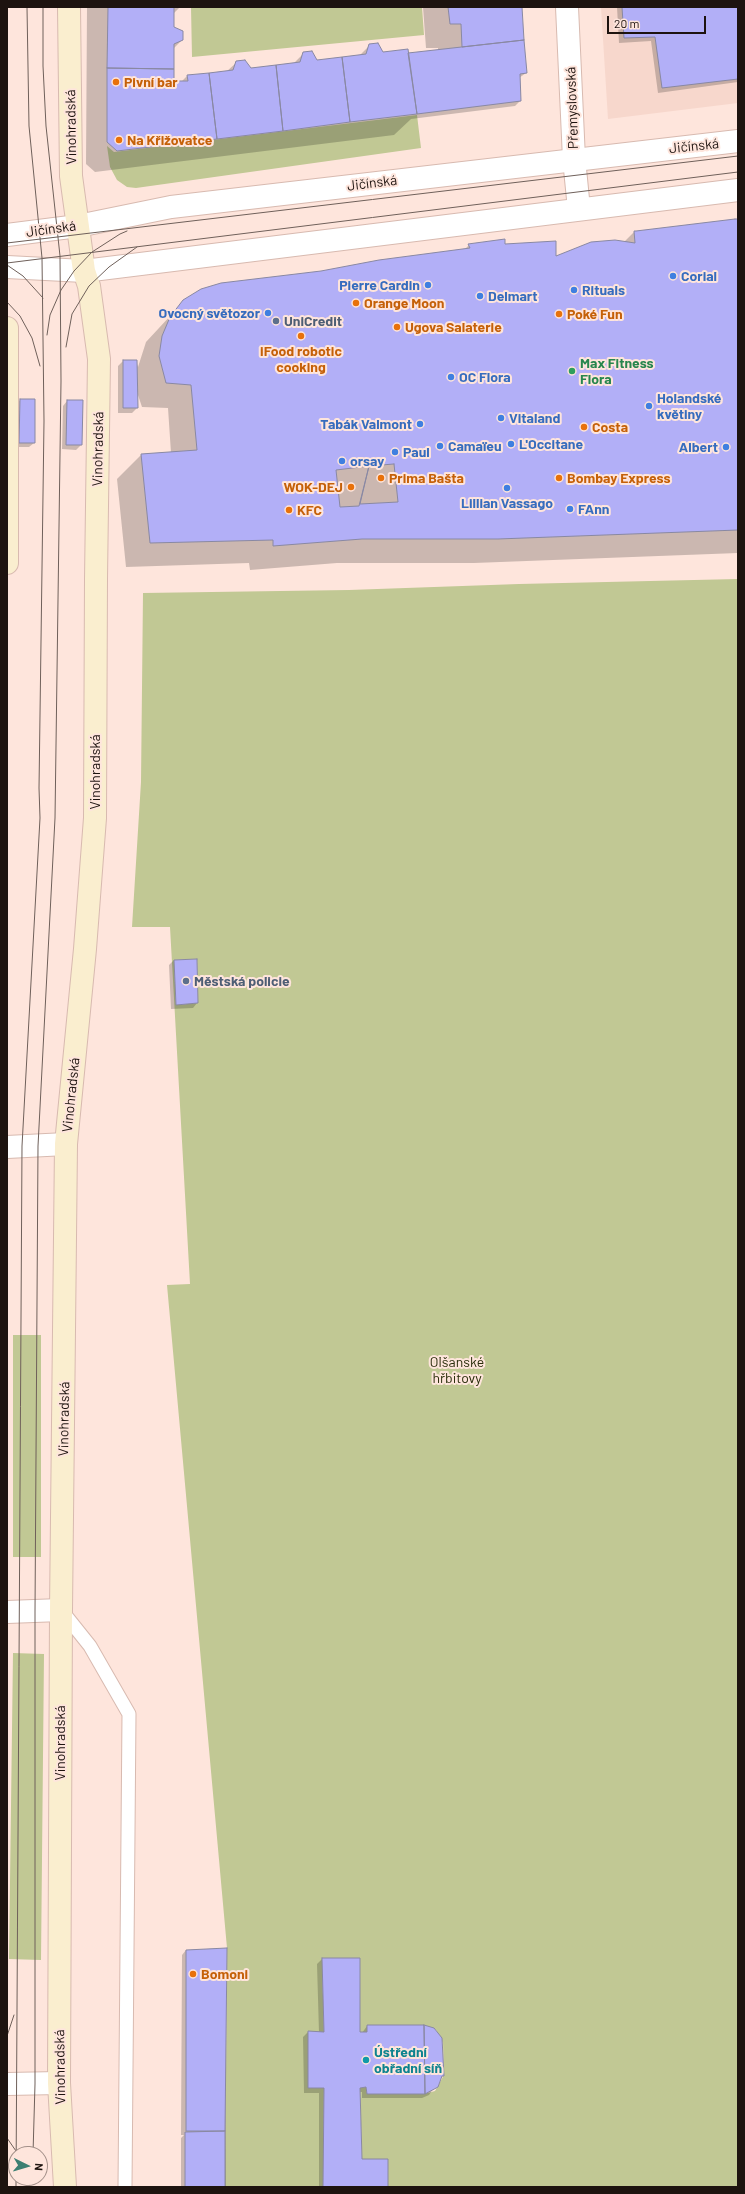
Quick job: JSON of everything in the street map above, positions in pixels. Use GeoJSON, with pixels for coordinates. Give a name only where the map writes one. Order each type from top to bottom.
{"type":"FeatureCollection","features":[{"type":"Feature","properties":{"kind":"main road","name":"Vinohradská"},"geometry":{"type":"LineString","coordinates":[[65,2187],[59,2083],[61,1610],[66,1144],[85,949],[95,818],[99,359],[89,286],[84,271],[71,176],[69,7]]}},
{"type":"Feature","properties":{"kind":"main road"},"geometry":{"type":"LineString","coordinates":[[7,328],[7,563]]}},
{"type":"Feature","properties":{"kind":"street","name":"Přemyslovská"},"geometry":{"type":"LineString","coordinates":[[567,7],[574,159],[579,209]]}},
{"type":"Feature","properties":{"kind":"street","name":"Jičínská"},"geometry":{"type":"LineString","coordinates":[[7,235],[78,226],[171,207],[738,141]]}},
{"type":"Feature","properties":{"kind":"street"},"geometry":{"type":"LineString","coordinates":[[7,267],[84,271],[738,190]]}},
{"type":"Feature","properties":{"kind":"street"},"geometry":{"type":"LineString","coordinates":[[7,1147],[66,1144]]}},
{"type":"Feature","properties":{"kind":"street"},"geometry":{"type":"LineString","coordinates":[[7,1612],[61,1610]]}},
{"type":"Feature","properties":{"kind":"street"},"geometry":{"type":"LineString","coordinates":[[7,2084],[59,2083]]}},
{"type":"Feature","properties":{"kind":"lane"},"geometry":{"type":"LineString","coordinates":[[61,1610],[90,1646],[129,1714],[125,2187]]}},
{"type":"Feature","properties":{"kind":"shaded area"},"geometry":{"type":"Polygon","coordinates":[[[601,7],[738,7],[738,103],[608,119],[601,7]]]}},
{"type":"Feature","properties":{"kind":"green space"},"geometry":{"type":"Polygon","coordinates":[[[191,7],[422,7],[424,35],[192,57],[191,7]]]}},
{"type":"Feature","properties":{"kind":"green space"},"geometry":{"type":"Polygon","coordinates":[[[417,115],[421,148],[136,188],[127,187],[117,180],[110,167],[107,146],[114,152],[417,115]]]}},
{"type":"Feature","properties":{"kind":"green space","name":"Olšanské hřbitovy"},"geometry":{"type":"Polygon","coordinates":[[[738,579],[738,2187],[388,2187],[388,2159],[362,2159],[360,2088],[366,2087],[367,2094],[428,2093],[435,2091],[444,2075],[443,2043],[436,2030],[424,2025],[367,2025],[367,2032],[360,2032],[360,1958],[322,1958],[324,2032],[308,2032],[308,2088],[324,2088],[323,2187],[225,2187],[227,1948],[167,1285],[190,1284],[170,927],[132,927],[141,782],[143,593],[349,590],[738,579]],[[197,959],[174,960],[176,1005],[198,1003],[197,959]]]}},
{"type":"Feature","properties":{"kind":"green space"},"geometry":{"type":"Polygon","coordinates":[[[13,1335],[41,1335],[41,1557],[13,1557],[13,1335]]]}},
{"type":"Feature","properties":{"kind":"green space"},"geometry":{"type":"Polygon","coordinates":[[[13,1653],[44,1654],[41,1960],[9,1959],[13,1653]]]}},
{"type":"Feature","properties":{"kind":"building"},"geometry":{"type":"Polygon","coordinates":[[[108,7],[174,7],[174,27],[183,31],[183,40],[174,44],[174,69],[107,68],[108,7]]]}},
{"type":"Feature","properties":{"kind":"building"},"geometry":{"type":"Polygon","coordinates":[[[448,7],[522,7],[524,40],[462,47],[461,24],[450,24],[448,7]]]}},
{"type":"Feature","properties":{"kind":"building"},"geometry":{"type":"Polygon","coordinates":[[[622,7],[738,7],[738,79],[662,88],[655,37],[624,38],[622,7]]]}},
{"type":"Feature","properties":{"kind":"building"},"geometry":{"type":"Polygon","coordinates":[[[524,40],[527,73],[520,74],[521,101],[417,114],[408,53],[524,40]]]}},
{"type":"Feature","properties":{"kind":"building"},"geometry":{"type":"Polygon","coordinates":[[[378,43],[383,52],[408,49],[417,114],[350,122],[342,57],[366,54],[369,44],[378,43]]]}},
{"type":"Feature","properties":{"kind":"building"},"geometry":{"type":"Polygon","coordinates":[[[312,51],[317,60],[342,57],[350,122],[283,131],[276,65],[300,62],[303,52],[312,51]]]}},
{"type":"Feature","properties":{"kind":"building"},"geometry":{"type":"Polygon","coordinates":[[[245,60],[251,68],[276,65],[283,131],[217,139],[209,73],[233,70],[236,61],[245,60]]]}},
{"type":"Feature","properties":{"kind":"building"},"geometry":{"type":"Polygon","coordinates":[[[107,68],[174,69],[174,81],[188,81],[187,75],[209,73],[217,139],[117,151],[107,142],[107,68]]]}},
{"type":"Feature","properties":{"kind":"building","name":"OC Flora"},"geometry":{"type":"Polygon","coordinates":[[[738,219],[738,530],[498,539],[362,539],[273,546],[273,540],[150,543],[141,454],[197,450],[191,385],[166,383],[159,356],[162,336],[170,317],[183,300],[201,289],[221,283],[321,271],[379,260],[470,248],[468,244],[505,239],[505,244],[556,241],[556,256],[591,242],[615,240],[635,243],[634,231],[738,219]]]}},
{"type":"Feature","properties":{"kind":"building"},"geometry":{"type":"Polygon","coordinates":[[[123,360],[137,360],[138,408],[123,408],[123,360]]]}},
{"type":"Feature","properties":{"kind":"building"},"geometry":{"type":"Polygon","coordinates":[[[20,399],[35,399],[35,443],[19,443],[20,399]]]}},
{"type":"Feature","properties":{"kind":"building"},"geometry":{"type":"Polygon","coordinates":[[[67,400],[83,400],[82,445],[66,445],[67,400]]]}},
{"type":"Feature","properties":{"kind":"building","name":"Prima Bašta"},"geometry":{"type":"Polygon","coordinates":[[[394,464],[398,502],[360,504],[369,466],[394,464]]]}},
{"type":"Feature","properties":{"kind":"building","name":"WOK-DEJ"},"geometry":{"type":"Polygon","coordinates":[[[369,466],[359,506],[340,507],[336,470],[369,466]]]}},
{"type":"Feature","properties":{"kind":"building","name":"Městská policie"},"geometry":{"type":"Polygon","coordinates":[[[197,959],[198,1003],[176,1005],[174,960],[197,959]]]}},
{"type":"Feature","properties":{"kind":"building"},"geometry":{"type":"Polygon","coordinates":[[[227,1948],[225,2131],[186,2131],[186,1950],[227,1948]]]}},
{"type":"Feature","properties":{"kind":"building","name":"Ústřední obřadní síň"},"geometry":{"type":"Polygon","coordinates":[[[322,1958],[360,1958],[360,2032],[367,2032],[367,2025],[424,2025],[425,2094],[367,2094],[366,2087],[360,2088],[362,2159],[388,2159],[388,2187],[323,2187],[324,2088],[308,2088],[308,2031],[324,2032],[322,1958]]]}},
{"type":"Feature","properties":{"kind":"building"},"geometry":{"type":"Polygon","coordinates":[[[424,2025],[434,2028],[442,2038],[444,2076],[442,2076],[438,2087],[425,2094],[424,2025]]]}},
{"type":"Feature","properties":{"kind":"building"},"geometry":{"type":"Polygon","coordinates":[[[225,2131],[225,2187],[185,2187],[185,2132],[225,2131]]]}},
{"type":"Feature","properties":{"kind":"tram line"},"geometry":{"type":"LineString","coordinates":[[16,2187],[22,1146],[40,818],[39,788],[44,421],[42,258],[29,126],[27,7]]}},
{"type":"Feature","properties":{"kind":"tram line"},"geometry":{"type":"LineString","coordinates":[[33,2146],[35,2084],[35,1611],[38,1146],[55,818],[61,381],[60,256],[46,126],[43,66],[43,7]]}},
{"type":"Feature","properties":{"kind":"tram line"},"geometry":{"type":"LineString","coordinates":[[7,243],[738,156]]}},
{"type":"Feature","properties":{"kind":"tram line"},"geometry":{"type":"LineString","coordinates":[[7,263],[738,172]]}},
{"type":"Feature","properties":{"kind":"tram line"},"geometry":{"type":"LineString","coordinates":[[47,335],[50,315],[61,290],[74,271],[92,252],[127,231]]}},
{"type":"Feature","properties":{"kind":"tram line"},"geometry":{"type":"LineString","coordinates":[[66,347],[72,314],[89,286],[109,267],[137,247]]}},
{"type":"Feature","properties":{"kind":"tram line"},"geometry":{"type":"LineString","coordinates":[[7,265],[23,276],[43,298]]}},
{"type":"Feature","properties":{"kind":"tram line"},"geometry":{"type":"LineString","coordinates":[[7,302],[20,316],[32,338],[40,366]]}},
{"type":"Feature","properties":{"kind":"tram line"},"geometry":{"type":"LineString","coordinates":[[7,2036],[14,2015]]}},
{"type":"Feature","properties":{"kind":"tram line"},"geometry":{"type":"LineString","coordinates":[[7,2138],[13,2146]]}},
{"type":"Feature","properties":{"kind":"place","name":"Pivní bar"},"geometry":{"type":"Point","coordinates":[116,82]}},
{"type":"Feature","properties":{"kind":"place","name":"Na Křižovatce"},"geometry":{"type":"Point","coordinates":[119,140]}},
{"type":"Feature","properties":{"kind":"place","name":"Corial"},"geometry":{"type":"Point","coordinates":[673,276]}},
{"type":"Feature","properties":{"kind":"place","name":"Pierre Cardin"},"geometry":{"type":"Point","coordinates":[428,285]}},
{"type":"Feature","properties":{"kind":"place","name":"Rituals"},"geometry":{"type":"Point","coordinates":[574,290]}},
{"type":"Feature","properties":{"kind":"place","name":"Delmart"},"geometry":{"type":"Point","coordinates":[480,296]}},
{"type":"Feature","properties":{"kind":"place","name":"Orange Moon"},"geometry":{"type":"Point","coordinates":[356,303]}},
{"type":"Feature","properties":{"kind":"place","name":"Ovocný světozor"},"geometry":{"type":"Point","coordinates":[268,313]}},
{"type":"Feature","properties":{"kind":"place","name":"Poké Fun"},"geometry":{"type":"Point","coordinates":[559,314]}},
{"type":"Feature","properties":{"kind":"place","name":"UniCredit"},"geometry":{"type":"Point","coordinates":[276,321]}},
{"type":"Feature","properties":{"kind":"place","name":"Ugova Salaterie"},"geometry":{"type":"Point","coordinates":[397,327]}},
{"type":"Feature","properties":{"kind":"place","name":"iFood robotic cooking"},"geometry":{"type":"Point","coordinates":[301,336]}},
{"type":"Feature","properties":{"kind":"place","name":"Max Fitness Flora"},"geometry":{"type":"Point","coordinates":[572,371]}},
{"type":"Feature","properties":{"kind":"place","name":"OC Flora"},"geometry":{"type":"Point","coordinates":[451,377]}},
{"type":"Feature","properties":{"kind":"place","name":"Holandské květiny"},"geometry":{"type":"Point","coordinates":[649,406]}},
{"type":"Feature","properties":{"kind":"place","name":"Vitaland"},"geometry":{"type":"Point","coordinates":[501,418]}},
{"type":"Feature","properties":{"kind":"place","name":"Tabák Valmont"},"geometry":{"type":"Point","coordinates":[420,424]}},
{"type":"Feature","properties":{"kind":"place","name":"Costa"},"geometry":{"type":"Point","coordinates":[584,427]}},
{"type":"Feature","properties":{"kind":"place","name":"L'Occitane"},"geometry":{"type":"Point","coordinates":[511,444]}},
{"type":"Feature","properties":{"kind":"place","name":"Camaïeu"},"geometry":{"type":"Point","coordinates":[440,446]}},
{"type":"Feature","properties":{"kind":"place","name":"Albert"},"geometry":{"type":"Point","coordinates":[726,447]}},
{"type":"Feature","properties":{"kind":"place","name":"Paul"},"geometry":{"type":"Point","coordinates":[395,452]}},
{"type":"Feature","properties":{"kind":"place","name":"orsay"},"geometry":{"type":"Point","coordinates":[342,461]}},
{"type":"Feature","properties":{"kind":"place","name":"Prima Bašta"},"geometry":{"type":"Point","coordinates":[381,478]}},
{"type":"Feature","properties":{"kind":"place","name":"Bombay Express"},"geometry":{"type":"Point","coordinates":[559,478]}},
{"type":"Feature","properties":{"kind":"place","name":"WOK-DEJ"},"geometry":{"type":"Point","coordinates":[351,487]}},
{"type":"Feature","properties":{"kind":"place","name":"Lillian Vassago"},"geometry":{"type":"Point","coordinates":[507,488]}},
{"type":"Feature","properties":{"kind":"place","name":"FAnn"},"geometry":{"type":"Point","coordinates":[570,509]}},
{"type":"Feature","properties":{"kind":"place","name":"KFC"},"geometry":{"type":"Point","coordinates":[289,510]}},
{"type":"Feature","properties":{"kind":"place","name":"Městská policie"},"geometry":{"type":"Point","coordinates":[186,981]}},
{"type":"Feature","properties":{"kind":"place","name":"Bomoni"},"geometry":{"type":"Point","coordinates":[193,1974]}},
{"type":"Feature","properties":{"kind":"place","name":"Ústřední obřadní síň"},"geometry":{"type":"Point","coordinates":[366,2060]}}]}
